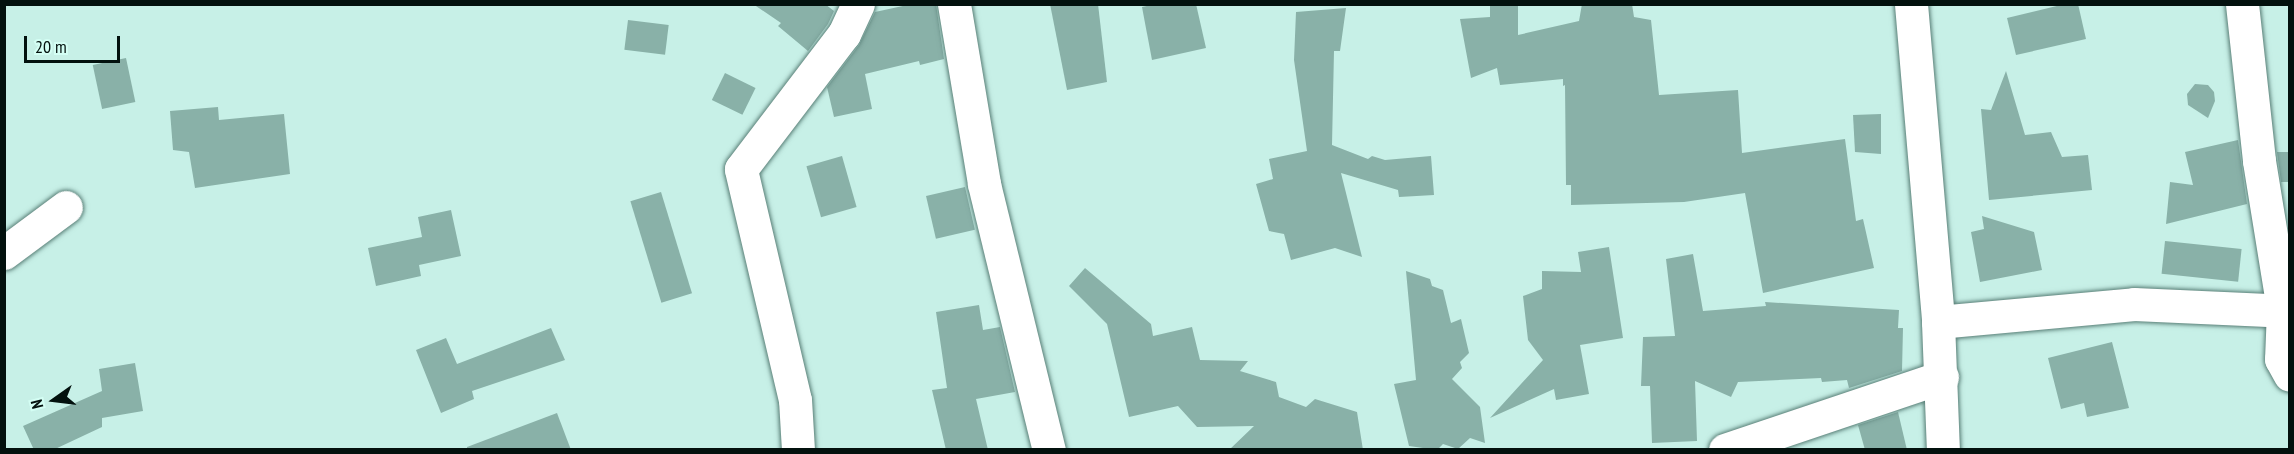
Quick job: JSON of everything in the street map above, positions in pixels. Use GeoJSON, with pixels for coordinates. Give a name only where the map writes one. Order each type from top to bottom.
{"type":"FeatureCollection","features":[{"type":"Feature","properties":{"kind":"street"},"geometry":{"type":"LineString","coordinates":[[798,450],[795,400],[741,169],[844,33],[858,4]]}},
{"type":"Feature","properties":{"kind":"street"},"geometry":{"type":"LineString","coordinates":[[954,4],[984,184],[1049,450]]}},
{"type":"Feature","properties":{"kind":"street"},"geometry":{"type":"LineString","coordinates":[[1911,4],[1942,376],[1943,450]]}},
{"type":"Feature","properties":{"kind":"street"},"geometry":{"type":"LineString","coordinates":[[2242,4],[2259,161],[2286,310],[2281,359],[2289,375]]}},
{"type":"Feature","properties":{"kind":"street"},"geometry":{"type":"LineString","coordinates":[[4,253],[66,207]]}},
{"type":"Feature","properties":{"kind":"street"},"geometry":{"type":"LineString","coordinates":[[1938,322],[2134,304],[2286,310]]}},
{"type":"Feature","properties":{"kind":"street"},"geometry":{"type":"LineString","coordinates":[[1725,450],[1942,376]]}},
{"type":"Feature","properties":{"kind":"building"},"geometry":{"type":"Polygon","coordinates":[[[753,4],[825,4],[834,11],[828,24],[808,51],[778,26],[781,23],[753,4]]]}},
{"type":"Feature","properties":{"kind":"building"},"geometry":{"type":"Polygon","coordinates":[[[912,4],[936,4],[944,59],[920,65],[919,61],[865,74],[872,109],[834,117],[827,87],[859,45],[875,12],[912,4]]]}},
{"type":"Feature","properties":{"kind":"building"},"geometry":{"type":"Polygon","coordinates":[[[1050,4],[1098,4],[1107,82],[1067,90],[1050,4]]]}},
{"type":"Feature","properties":{"kind":"building"},"geometry":{"type":"Polygon","coordinates":[[[1156,4],[1196,4],[1206,48],[1152,60],[1142,7],[1156,4]]]}},
{"type":"Feature","properties":{"kind":"building"},"geometry":{"type":"Polygon","coordinates":[[[1490,4],[1518,4],[1518,35],[1579,21],[1582,4],[1632,4],[1634,17],[1651,20],[1659,95],[1738,90],[1742,153],[1845,139],[1856,221],[1863,219],[1874,268],[1763,293],[1745,193],[1684,202],[1571,205],[1571,185],[1566,185],[1565,85],[1563,86],[1563,79],[1500,85],[1497,68],[1471,78],[1460,19],[1490,17],[1490,4]]]}},
{"type":"Feature","properties":{"kind":"building"},"geometry":{"type":"Polygon","coordinates":[[[2065,4],[2078,4],[2086,39],[2016,55],[2007,18],[2065,4]]]}},
{"type":"Feature","properties":{"kind":"building"},"geometry":{"type":"Polygon","coordinates":[[[1346,8],[1340,51],[1334,51],[1332,145],[1368,159],[1372,156],[1385,160],[1431,156],[1434,195],[1399,197],[1398,190],[1341,173],[1362,257],[1335,248],[1291,260],[1284,234],[1269,231],[1256,184],[1273,179],[1269,159],[1307,151],[1294,60],[1296,12],[1346,8]]]}},
{"type":"Feature","properties":{"kind":"building"},"geometry":{"type":"Polygon","coordinates":[[[628,20],[669,25],[665,55],[624,50],[628,20]]]}},
{"type":"Feature","properties":{"kind":"building"},"geometry":{"type":"Polygon","coordinates":[[[126,58],[135,102],[102,109],[93,65],[126,58]]]}},
{"type":"Feature","properties":{"kind":"building"},"geometry":{"type":"Polygon","coordinates":[[[2006,71],[2025,135],[2051,132],[2062,157],[2088,155],[2092,190],[1989,200],[1981,109],[1991,110],[2006,71]]]}},
{"type":"Feature","properties":{"kind":"building"},"geometry":{"type":"Polygon","coordinates":[[[725,73],[756,88],[742,115],[712,100],[725,73]]]}},
{"type":"Feature","properties":{"kind":"building"},"geometry":{"type":"Polygon","coordinates":[[[2195,84],[2208,85],[2214,92],[2215,101],[2208,118],[2188,105],[2187,94],[2195,84]]]}},
{"type":"Feature","properties":{"kind":"building"},"geometry":{"type":"Polygon","coordinates":[[[218,107],[219,120],[284,114],[290,174],[195,188],[189,152],[173,150],[170,111],[218,107]]]}},
{"type":"Feature","properties":{"kind":"building"},"geometry":{"type":"Polygon","coordinates":[[[1881,114],[1881,154],[1855,152],[1853,115],[1881,114]]]}},
{"type":"Feature","properties":{"kind":"building"},"geometry":{"type":"Polygon","coordinates":[[[2238,140],[2247,204],[2166,224],[2170,182],[2193,185],[2185,152],[2238,140]]]}},
{"type":"Feature","properties":{"kind":"building"},"geometry":{"type":"Polygon","coordinates":[[[2277,152],[2289,152],[2289,182],[2281,182],[2277,152]]]}},
{"type":"Feature","properties":{"kind":"building"},"geometry":{"type":"Polygon","coordinates":[[[842,156],[857,207],[821,217],[806,166],[842,156]]]}},
{"type":"Feature","properties":{"kind":"building"},"geometry":{"type":"Polygon","coordinates":[[[965,187],[975,230],[936,239],[926,196],[965,187]]]}},
{"type":"Feature","properties":{"kind":"building"},"geometry":{"type":"Polygon","coordinates":[[[661,192],[692,293],[661,303],[630,201],[661,192]]]}},
{"type":"Feature","properties":{"kind":"building"},"geometry":{"type":"Polygon","coordinates":[[[451,210],[461,256],[419,265],[421,276],[376,286],[368,248],[422,237],[418,217],[451,210]]]}},
{"type":"Feature","properties":{"kind":"building"},"geometry":{"type":"Polygon","coordinates":[[[1982,216],[2034,232],[2042,270],[1980,282],[1971,232],[1984,229],[1982,216]]]}},
{"type":"Feature","properties":{"kind":"building"},"geometry":{"type":"Polygon","coordinates":[[[2165,241],[2242,249],[2238,282],[2162,274],[2165,241]]]}},
{"type":"Feature","properties":{"kind":"building"},"geometry":{"type":"Polygon","coordinates":[[[1609,247],[1623,338],[1580,345],[1589,394],[1556,400],[1554,389],[1490,418],[1543,360],[1528,340],[1523,296],[1542,289],[1542,271],[1581,272],[1578,252],[1609,247]]]}},
{"type":"Feature","properties":{"kind":"building"},"geometry":{"type":"Polygon","coordinates":[[[1693,254],[1703,311],[1766,306],[1765,302],[1899,310],[1898,328],[1903,328],[1902,371],[1849,388],[1847,380],[1822,382],[1821,378],[1738,382],[1731,397],[1695,381],[1697,441],[1652,443],[1650,386],[1641,386],[1643,337],[1675,336],[1666,259],[1693,254]]]}},
{"type":"Feature","properties":{"kind":"building"},"geometry":{"type":"Polygon","coordinates":[[[1085,268],[1151,324],[1153,336],[1192,327],[1200,360],[1248,361],[1240,371],[1276,382],[1279,397],[1306,407],[1315,399],[1357,412],[1363,450],[1229,450],[1254,426],[1197,427],[1178,406],[1129,417],[1107,324],[1069,286],[1085,268]]]}},
{"type":"Feature","properties":{"kind":"building"},"geometry":{"type":"Polygon","coordinates":[[[1406,271],[1430,279],[1432,286],[1443,290],[1451,323],[1461,319],[1469,353],[1460,362],[1462,368],[1452,379],[1480,407],[1485,443],[1470,438],[1458,449],[1443,444],[1437,450],[1409,446],[1394,384],[1416,380],[1406,271]]]}},
{"type":"Feature","properties":{"kind":"building"},"geometry":{"type":"Polygon","coordinates":[[[979,305],[983,330],[1000,327],[1015,392],[976,399],[988,450],[946,450],[932,390],[947,388],[936,312],[979,305]]]}},
{"type":"Feature","properties":{"kind":"building"},"geometry":{"type":"Polygon","coordinates":[[[551,328],[565,360],[472,391],[474,399],[441,413],[416,350],[446,338],[457,364],[551,328]]]}},
{"type":"Feature","properties":{"kind":"building"},"geometry":{"type":"Polygon","coordinates":[[[2112,342],[2129,408],[2087,417],[2084,403],[2061,409],[2048,358],[2112,342]]]}},
{"type":"Feature","properties":{"kind":"building"},"geometry":{"type":"Polygon","coordinates":[[[135,363],[143,411],[102,418],[102,427],[53,450],[34,450],[23,426],[102,391],[99,369],[135,363]]]}},
{"type":"Feature","properties":{"kind":"building"},"geometry":{"type":"Polygon","coordinates":[[[1898,412],[1907,450],[1865,450],[1858,425],[1898,412]]]}},
{"type":"Feature","properties":{"kind":"building"},"geometry":{"type":"Polygon","coordinates":[[[557,413],[571,450],[467,450],[467,447],[557,413]]]}}]}
